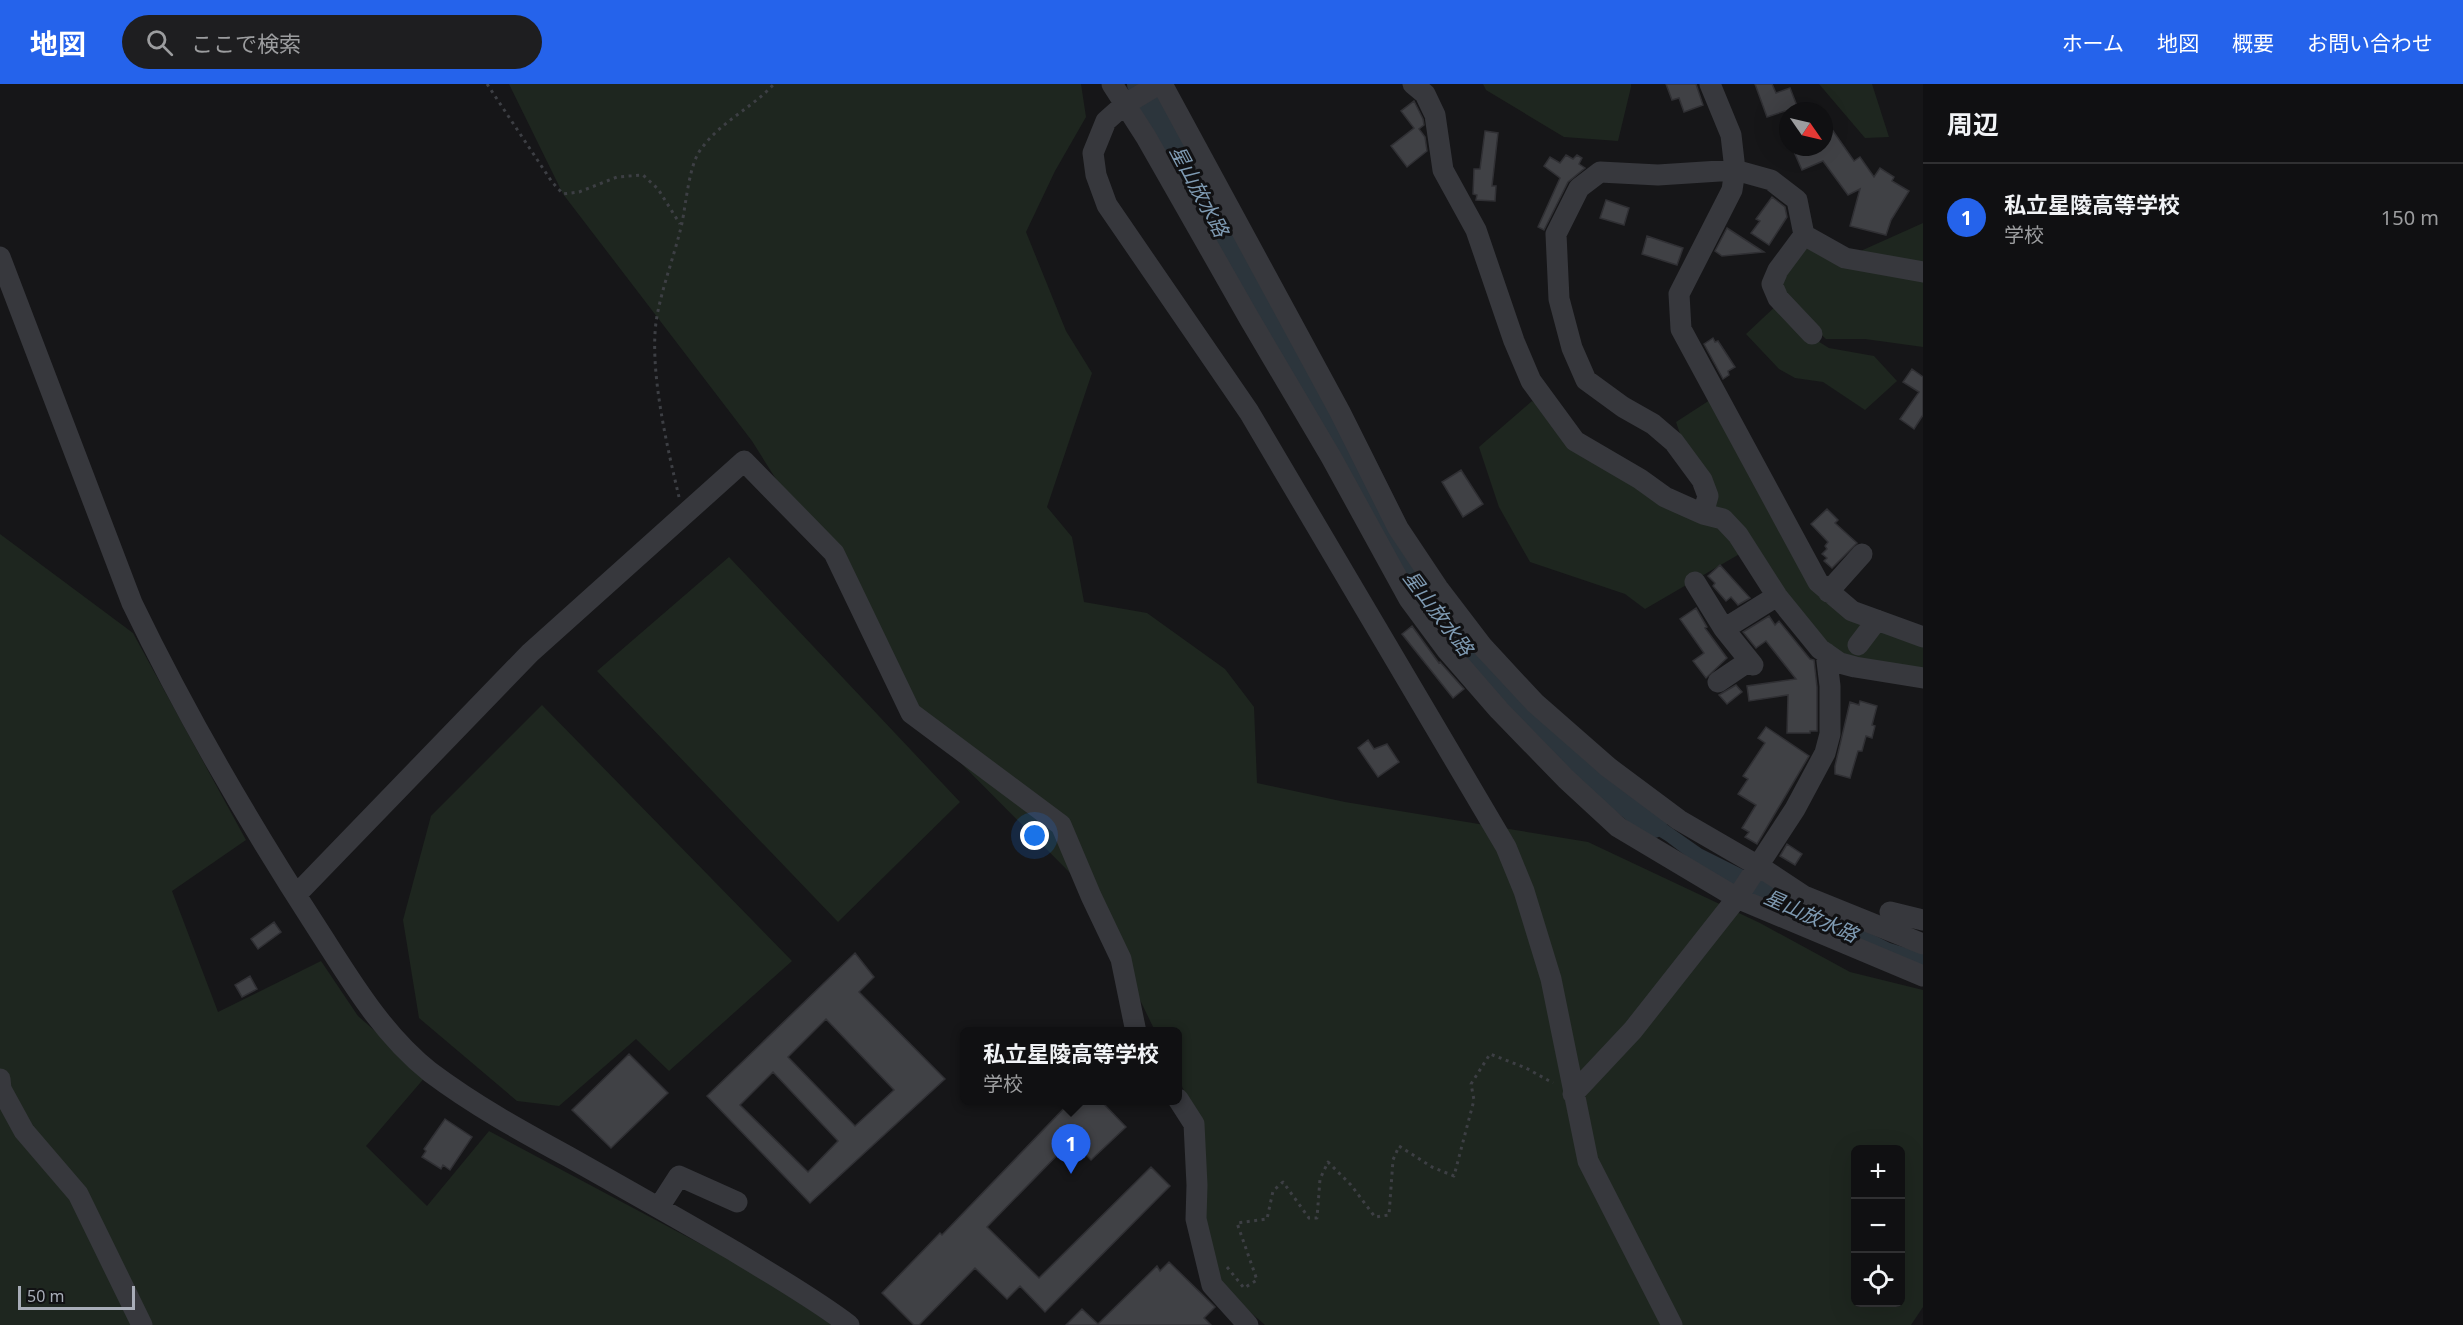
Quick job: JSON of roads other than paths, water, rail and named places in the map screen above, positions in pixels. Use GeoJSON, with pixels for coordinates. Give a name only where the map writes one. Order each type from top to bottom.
{"type":"FeatureCollection","features":[{"type":"Feature","properties":{"kind":"street"},"geometry":{"type":"LineString","coordinates":[[1112,84],[1146,137],[1331,457],[1409,599],[1446,649],[1499,710],[1559,772],[1618,827],[1737,898],[1923,976]]}},
{"type":"Feature","properties":{"kind":"street"},"geometry":{"type":"LineString","coordinates":[[1672,1325],[1588,1161],[1551,979],[1524,891],[1506,847],[1249,412],[1107,205],[1096,175],[1093,153],[1106,121],[1124,105],[1161,84],[1340,412],[1398,528],[1438,588],[1483,647],[1535,703],[1608,767],[1679,820],[1760,867],[1804,896],[1923,944]]}},
{"type":"Feature","properties":{"kind":"street"},"geometry":{"type":"LineString","coordinates":[[1413,84],[1425,94],[1435,115],[1443,170],[1476,230],[1514,341],[1532,381],[1575,441],[1640,479],[1665,497],[1703,514],[1723,519],[1731,527],[1777,596],[1820,649],[1840,663],[1923,678]]}},
{"type":"Feature","properties":{"kind":"street"},"geometry":{"type":"LineString","coordinates":[[1710,84],[1731,135],[1735,170],[1732,190],[1679,294],[1681,329],[1813,572],[1828,592],[1852,611],[1923,637]]}},
{"type":"Feature","properties":{"kind":"street"},"geometry":{"type":"LineString","coordinates":[[1703,514],[1708,496],[1702,480],[1674,442],[1653,424],[1623,407],[1586,380],[1572,348],[1559,299],[1556,234],[1579,188],[1600,172],[1658,175],[1735,170],[1771,180],[1797,200],[1804,235],[1772,284],[1778,298],[1812,334]]}},
{"type":"Feature","properties":{"kind":"street"},"geometry":{"type":"LineString","coordinates":[[1804,235],[1845,258],[1923,272]]}},
{"type":"Feature","properties":{"kind":"street"},"geometry":{"type":"LineString","coordinates":[[0,257],[132,603],[187,713],[296,896],[371,1010],[397,1041],[428,1070],[480,1108],[659,1207],[810,1296],[849,1325]]}},
{"type":"Feature","properties":{"kind":"street"},"geometry":{"type":"LineString","coordinates":[[296,896],[530,653],[744,461],[834,554],[911,713],[1061,825],[1121,959],[1135,1027]]}},
{"type":"Feature","properties":{"kind":"street"},"geometry":{"type":"LineString","coordinates":[[1828,592],[1862,554]]}},
{"type":"Feature","properties":{"kind":"street"},"geometry":{"type":"LineString","coordinates":[[1695,582],[1724,628],[1751,663],[1718,682]]}},
{"type":"Feature","properties":{"kind":"street"},"geometry":{"type":"LineString","coordinates":[[1724,628],[1777,596]]}},
{"type":"Feature","properties":{"kind":"street"},"geometry":{"type":"LineString","coordinates":[[1858,645],[1876,621]]}},
{"type":"Feature","properties":{"kind":"street"},"geometry":{"type":"LineString","coordinates":[[1573,1094],[1633,1030],[1737,898],[1760,867],[1795,809],[1825,753],[1830,734],[1830,686],[1826,653]]}},
{"type":"Feature","properties":{"kind":"street"},"geometry":{"type":"LineString","coordinates":[[1890,912],[1923,920]]}},
{"type":"Feature","properties":{"kind":"street"},"geometry":{"type":"LineString","coordinates":[[0,1078],[1,1089],[24,1131],[78,1194],[142,1325]]}},
{"type":"Feature","properties":{"kind":"street"},"geometry":{"type":"LineString","coordinates":[[1182,1105],[1194,1124],[1196,1219],[1212,1285],[1248,1325]]}},
{"type":"Feature","properties":{"kind":"street"},"geometry":{"type":"LineString","coordinates":[[659,1207],[679,1176],[737,1202]]}},
{"type":"Feature","properties":{"kind":"water"},"geometry":{"type":"Polygon","coordinates":[[[1629,798],[1702,849],[1890,943],[1923,953],[1923,971],[1724,885],[1666,841],[1606,804],[1629,798]]]}},
{"type":"Feature","properties":{"kind":"waterway","name":"星山放水路"},"geometry":{"type":"LineString","coordinates":[[1141,84],[1263,314],[1410,580],[1495,688],[1541,732],[1653,824]]}},
{"type":"Feature","properties":{"kind":"place","name":"私立星陵高等学校"},"geometry":{"type":"Point","coordinates":[1071,1174]}}]}
